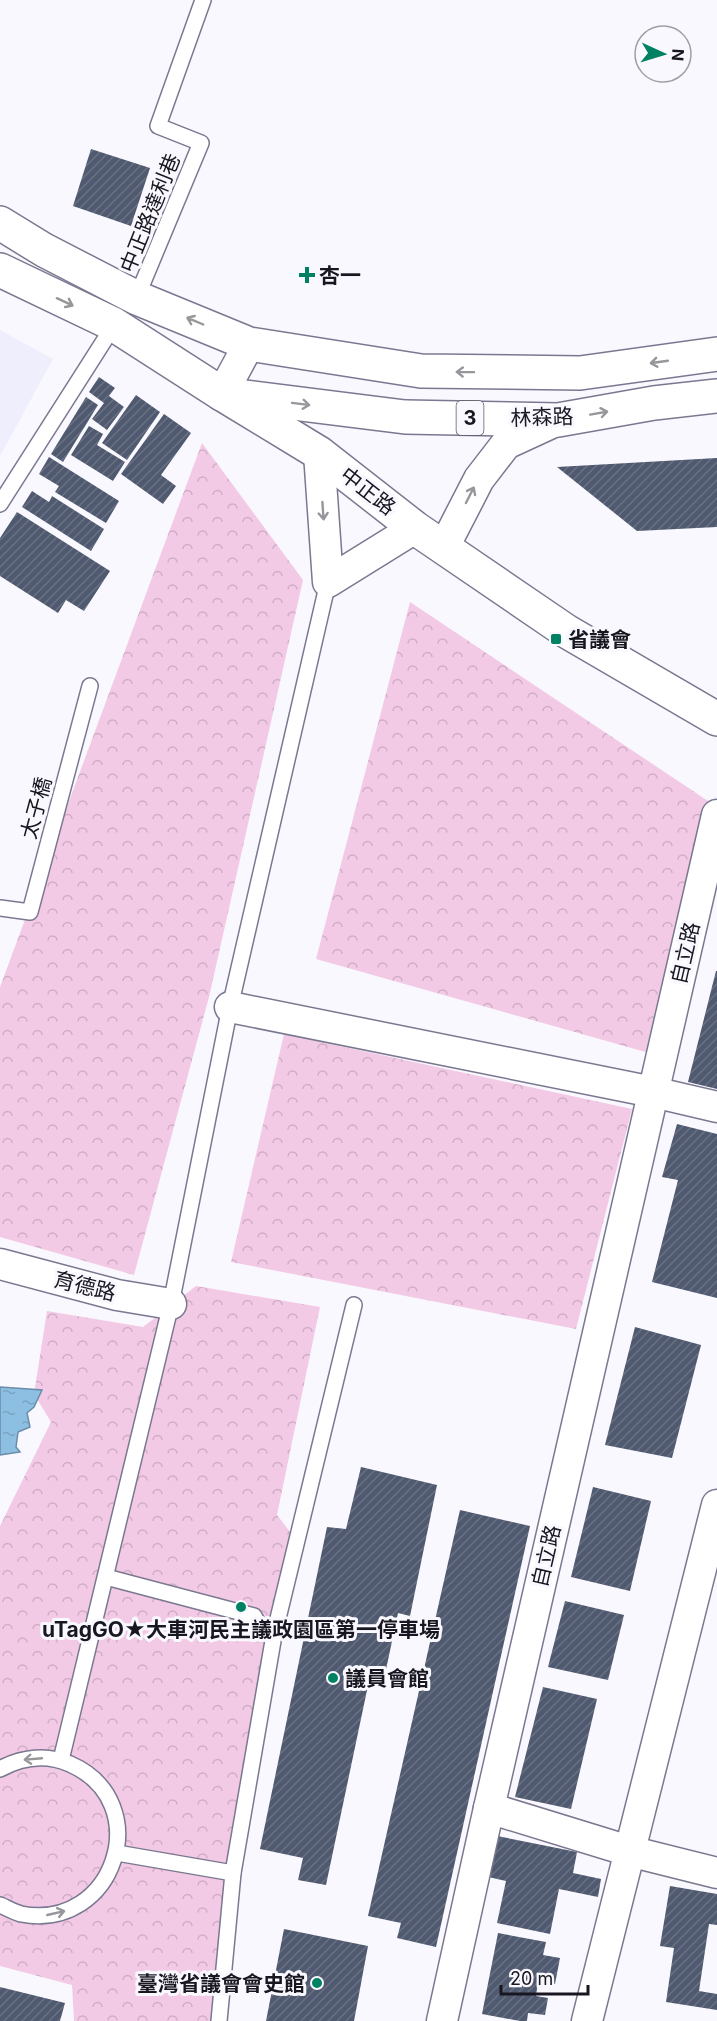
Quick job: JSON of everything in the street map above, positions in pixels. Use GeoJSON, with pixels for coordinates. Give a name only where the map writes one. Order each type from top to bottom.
{"type":"FeatureCollection","features":[{"type":"Feature","properties":{"kind":"main road","name":"3"},"geometry":{"type":"LineString","coordinates":[[13,231],[44,250],[137,298],[249,344]]}},
{"type":"Feature","properties":{"kind":"main road","name":"中正路"},"geometry":{"type":"LineString","coordinates":[[6,274],[113,324],[319,453],[415,528],[566,632],[717,719]]}},
{"type":"Feature","properties":{"kind":"main road","name":"林森路"},"geometry":{"type":"LineString","coordinates":[[249,344],[421,371],[580,373],[717,354]]}},
{"type":"Feature","properties":{"kind":"main road","name":"林森路"},"geometry":{"type":"LineString","coordinates":[[222,394],[405,417],[558,420],[654,402],[717,396]]}},
{"type":"Feature","properties":{"kind":"street"},"geometry":{"type":"LineString","coordinates":[[222,394],[249,344]]}},
{"type":"Feature","properties":{"kind":"street"},"geometry":{"type":"LineString","coordinates":[[444,547],[478,478],[506,444],[558,420]]}},
{"type":"Feature","properties":{"kind":"street"},"geometry":{"type":"LineString","coordinates":[[319,453],[328,582],[415,528]]}},
{"type":"Feature","properties":{"kind":"street","name":"自立路"},"geometry":{"type":"LineString","coordinates":[[442,2021],[717,814]]}},
{"type":"Feature","properties":{"kind":"street"},"geometry":{"type":"LineString","coordinates":[[230,1007],[653,1092],[717,1107]]}},
{"type":"Feature","properties":{"kind":"street","name":"育德路"},"geometry":{"type":"LineString","coordinates":[[0,1264],[117,1295],[171,1304]]}},
{"type":"Feature","properties":{"kind":"street"},"geometry":{"type":"LineString","coordinates":[[587,2021],[717,1506]]}},
{"type":"Feature","properties":{"kind":"street"},"geometry":{"type":"LineString","coordinates":[[489,1808],[629,1851],[717,1873]]}},
{"type":"Feature","properties":{"kind":"lane","name":"中正路達利巷"},"geometry":{"type":"LineString","coordinates":[[0,504],[113,324],[137,298],[201,143],[158,126],[203,0]]}},
{"type":"Feature","properties":{"kind":"lane"},"geometry":{"type":"LineString","coordinates":[[61,1760],[171,1304],[230,1007],[328,582]]}},
{"type":"Feature","properties":{"kind":"lane","name":"太子橋"},"geometry":{"type":"LineString","coordinates":[[0,908],[30,912],[90,686]]}},
{"type":"Feature","properties":{"kind":"lane"},"geometry":{"type":"LineString","coordinates":[[219,2021],[233,1873],[274,1635],[354,1305]]}},
{"type":"Feature","properties":{"kind":"lane"},"geometry":{"type":"LineString","coordinates":[[106,1577],[254,1616],[272,1607],[280,1608]]}},
{"type":"Feature","properties":{"kind":"lane"},"geometry":{"type":"LineString","coordinates":[[254,1616],[261,1629],[274,1635]]}},
{"type":"Feature","properties":{"kind":"lane"},"geometry":{"type":"LineString","coordinates":[[0,1769],[13,1762],[37,1757],[61,1760],[83,1770],[100,1786],[112,1806],[118,1829],[117,1852],[108,1876],[91,1896],[70,1910],[45,1916],[20,1914],[0,1905]]}},
{"type":"Feature","properties":{"kind":"lane"},"geometry":{"type":"LineString","coordinates":[[117,1852],[233,1873]]}},
{"type":"Feature","properties":{"kind":"shaded area"},"geometry":{"type":"Polygon","coordinates":[[[0,330],[53,359],[0,456],[0,330]]]}},
{"type":"Feature","properties":{"kind":"green space"},"geometry":{"type":"Polygon","coordinates":[[[202,443],[303,580],[209,997],[134,1275],[0,1237],[0,987],[202,443]]]}},
{"type":"Feature","properties":{"kind":"green space"},"geometry":{"type":"Polygon","coordinates":[[[410,602],[711,803],[649,1053],[316,959],[410,602]]]}},
{"type":"Feature","properties":{"kind":"green space"},"geometry":{"type":"Polygon","coordinates":[[[284,1034],[632,1109],[576,1329],[231,1262],[284,1034]]]}},
{"type":"Feature","properties":{"kind":"green space"},"geometry":{"type":"Polygon","coordinates":[[[196,1286],[320,1307],[277,1515],[297,1541],[274,1635],[220,2021],[74,2021],[72,1985],[0,1966],[0,1526],[51,1422],[34,1394],[47,1311],[143,1327],[196,1286]]]}},
{"type":"Feature","properties":{"kind":"water"},"geometry":{"type":"Polygon","coordinates":[[[0,1387],[42,1390],[34,1407],[27,1413],[30,1427],[18,1432],[16,1447],[20,1452],[0,1455],[0,1387]]]}},
{"type":"Feature","properties":{"kind":"building"},"geometry":{"type":"Polygon","coordinates":[[[91,149],[150,168],[131,226],[73,206],[91,149]]]}},
{"type":"Feature","properties":{"kind":"building"},"geometry":{"type":"Polygon","coordinates":[[[99,377],[115,388],[109,396],[124,407],[107,430],[92,419],[104,403],[89,392],[99,377]]]}},
{"type":"Feature","properties":{"kind":"building"},"geometry":{"type":"Polygon","coordinates":[[[136,395],[160,412],[127,460],[102,443],[136,395]]]}},
{"type":"Feature","properties":{"kind":"building"},"geometry":{"type":"Polygon","coordinates":[[[86,397],[98,405],[63,462],[51,454],[86,397]]]}},
{"type":"Feature","properties":{"kind":"building"},"geometry":{"type":"Polygon","coordinates":[[[164,414],[191,433],[161,475],[176,486],[163,504],[121,474],[164,414]]]}},
{"type":"Feature","properties":{"kind":"building"},"geometry":{"type":"Polygon","coordinates":[[[89,426],[103,434],[97,445],[125,462],[113,481],[71,455],[89,426]]]}},
{"type":"Feature","properties":{"kind":"building"},"geometry":{"type":"Polygon","coordinates":[[[49,457],[119,501],[106,523],[55,492],[59,486],[39,474],[49,457]]]}},
{"type":"Feature","properties":{"kind":"building"},"geometry":{"type":"Polygon","coordinates":[[[717,458],[717,527],[637,531],[557,467],[717,458]]]}},
{"type":"Feature","properties":{"kind":"building"},"geometry":{"type":"Polygon","coordinates":[[[32,491],[49,502],[52,496],[104,529],[91,551],[22,507],[32,491]]]}},
{"type":"Feature","properties":{"kind":"building"},"geometry":{"type":"Polygon","coordinates":[[[17,512],[110,571],[84,611],[66,600],[58,613],[0,576],[0,538],[17,512]]]}},
{"type":"Feature","properties":{"kind":"building"},"geometry":{"type":"Polygon","coordinates":[[[717,971],[717,1089],[688,1082],[717,971]]]}},
{"type":"Feature","properties":{"kind":"building"},"geometry":{"type":"Polygon","coordinates":[[[677,1124],[717,1134],[717,1298],[652,1282],[678,1180],[662,1177],[677,1124]]]}},
{"type":"Feature","properties":{"kind":"building"},"geometry":{"type":"Polygon","coordinates":[[[635,1327],[701,1345],[672,1458],[605,1445],[635,1327]]]}},
{"type":"Feature","properties":{"kind":"building","name":"議員會館"},"geometry":{"type":"Polygon","coordinates":[[[361,1467],[437,1485],[410,1616],[398,1613],[384,1679],[370,1676],[326,1885],[298,1880],[303,1858],[260,1849],[327,1527],[346,1529],[361,1467]]]}},
{"type":"Feature","properties":{"kind":"building"},"geometry":{"type":"Polygon","coordinates":[[[593,1487],[651,1501],[630,1591],[571,1577],[593,1487]]]}},
{"type":"Feature","properties":{"kind":"building","name":"議員會館"},"geometry":{"type":"Polygon","coordinates":[[[460,1510],[530,1526],[436,1947],[397,1938],[401,1923],[368,1916],[460,1510]]]}},
{"type":"Feature","properties":{"kind":"building"},"geometry":{"type":"Polygon","coordinates":[[[565,1601],[624,1615],[608,1680],[548,1667],[565,1601]]]}},
{"type":"Feature","properties":{"kind":"building"},"geometry":{"type":"Polygon","coordinates":[[[543,1687],[597,1699],[571,1809],[515,1797],[543,1687]]]}},
{"type":"Feature","properties":{"kind":"building"},"geometry":{"type":"Polygon","coordinates":[[[492,1835],[577,1852],[573,1873],[601,1879],[598,1897],[559,1889],[550,1934],[497,1923],[506,1881],[484,1876],[492,1835]]]}},
{"type":"Feature","properties":{"kind":"building"},"geometry":{"type":"Polygon","coordinates":[[[670,1886],[717,1894],[717,1925],[709,1924],[699,1991],[717,1994],[717,2010],[666,2002],[674,1948],[660,1946],[670,1886]]]}},
{"type":"Feature","properties":{"kind":"building","name":"臺灣省議會會史館"},"geometry":{"type":"Polygon","coordinates":[[[284,1929],[368,1946],[354,2021],[266,2021],[284,1929]]]}},
{"type":"Feature","properties":{"kind":"building"},"geometry":{"type":"Polygon","coordinates":[[[498,1933],[546,1942],[543,1955],[560,1958],[555,1984],[538,1981],[536,1996],[548,1998],[545,2015],[528,2013],[527,2021],[520,2021],[482,2014],[498,1933]]]}},
{"type":"Feature","properties":{"kind":"building"},"geometry":{"type":"Polygon","coordinates":[[[0,1987],[65,2003],[60,2021],[0,2021],[0,1987]]]}},
{"type":"Feature","properties":{"kind":"place","name":"杏一"},"geometry":{"type":"Point","coordinates":[307,275]}},
{"type":"Feature","properties":{"kind":"place","name":"省議會"},"geometry":{"type":"Point","coordinates":[556,639]}},
{"type":"Feature","properties":{"kind":"place","name":"uTagGO★大車河民主議政園區第一停車場"},"geometry":{"type":"Point","coordinates":[241,1607]}},
{"type":"Feature","properties":{"kind":"place","name":"議員會館"},"geometry":{"type":"Point","coordinates":[333,1678]}},
{"type":"Feature","properties":{"kind":"place","name":"臺灣省議會會史館"},"geometry":{"type":"Point","coordinates":[317,1983]}}]}
